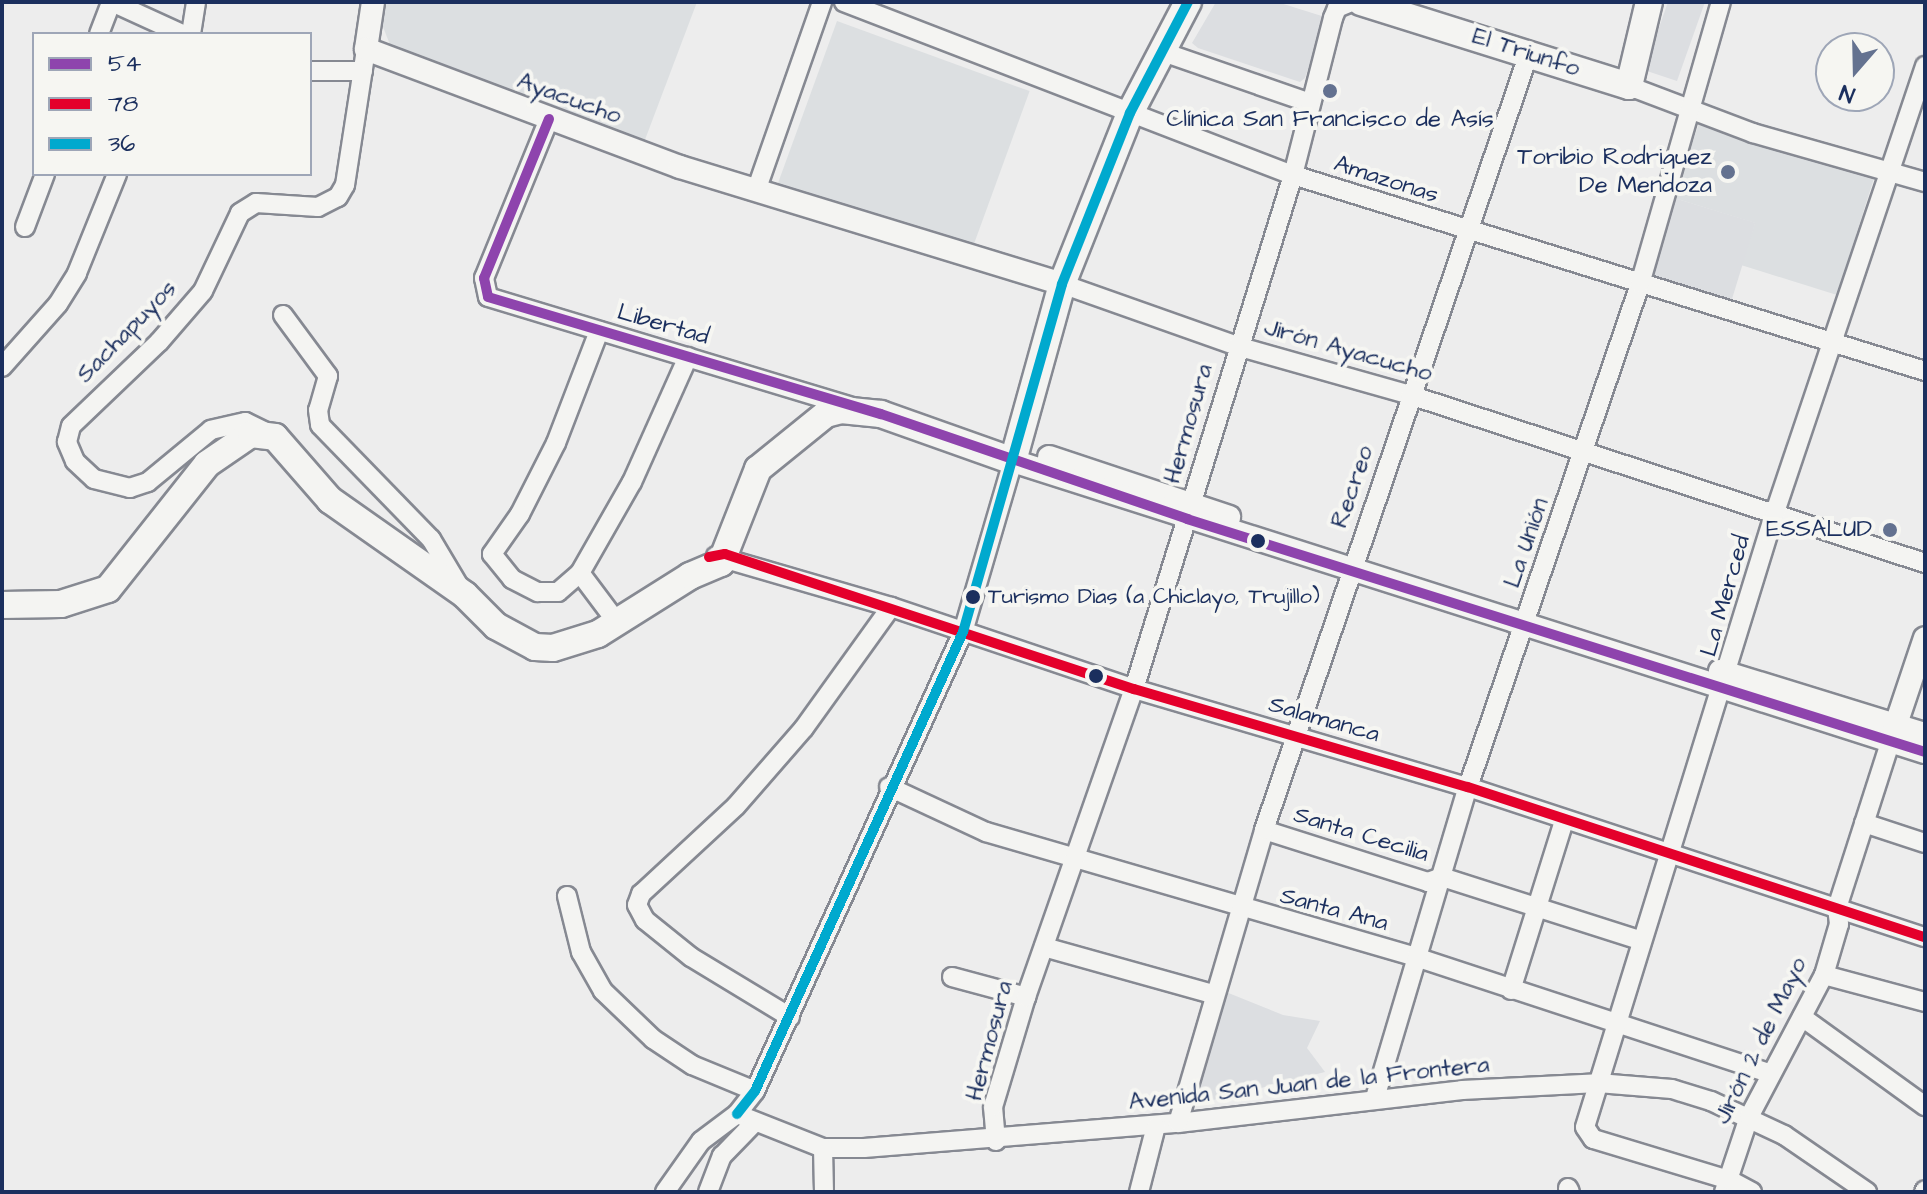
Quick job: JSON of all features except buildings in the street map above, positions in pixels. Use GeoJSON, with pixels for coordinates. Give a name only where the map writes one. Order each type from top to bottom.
{"type":"FeatureCollection","features":[{"type":"Feature","properties":{"kind":"highway"},"geometry":{"type":"LineString","coordinates":[[1014,454],[1062,284],[1130,113],[1188,2]]}},
{"type":"Feature","properties":{"kind":"highway","name":"El Triunfo"},"geometry":{"type":"LineString","coordinates":[[1361,2],[1629,86]]}},
{"type":"Feature","properties":{"kind":"highway"},"geometry":{"type":"LineString","coordinates":[[1629,86],[1649,2]]}},
{"type":"Feature","properties":{"kind":"highway"},"geometry":{"type":"LineString","coordinates":[[715,559],[742,469],[795,420],[830,400],[883,401],[1014,454]]}},
{"type":"Feature","properties":{"kind":"highway"},"geometry":{"type":"LineString","coordinates":[[2,605],[61,604],[108,589],[207,464],[251,434],[275,437],[330,500],[465,595],[496,626],[535,647],[573,643],[616,621],[715,559],[758,469],[826,414],[861,410],[1014,454]]}},
{"type":"Feature","properties":{"kind":"main road","name":"Sachapuyos"},"geometry":{"type":"LineString","coordinates":[[364,60],[373,2]]}},
{"type":"Feature","properties":{"kind":"main road","name":"Ayacucho"},"geometry":{"type":"LineString","coordinates":[[364,60],[757,188]]}},
{"type":"Feature","properties":{"kind":"main road","name":"Jirón Ayacucho"},"geometry":{"type":"LineString","coordinates":[[757,188],[1062,284]]}},
{"type":"Feature","properties":{"kind":"main road"},"geometry":{"type":"LineString","coordinates":[[1014,454],[1352,565],[1726,681],[1893,732],[1925,734]]}},
{"type":"Feature","properties":{"kind":"main road","name":"Jirón 2 de Mayo"},"geometry":{"type":"LineString","coordinates":[[1893,732],[1925,638]]}},
{"type":"Feature","properties":{"kind":"main road"},"geometry":{"type":"LineString","coordinates":[[1893,732],[1925,752]]}},
{"type":"Feature","properties":{"kind":"street"},"geometry":{"type":"LineString","coordinates":[[100,32],[112,2],[178,32]]}},
{"type":"Feature","properties":{"kind":"street"},"geometry":{"type":"LineString","coordinates":[[191,32],[196,2]]}},
{"type":"Feature","properties":{"kind":"street"},"geometry":{"type":"LineString","coordinates":[[757,188],[822,2]]}},
{"type":"Feature","properties":{"kind":"street","name":"Amazonas"},"geometry":{"type":"LineString","coordinates":[[844,2],[1293,175],[1465,231],[1925,371]]}},
{"type":"Feature","properties":{"kind":"street","name":"Hermosura"},"geometry":{"type":"LineString","coordinates":[[996,1141],[993,1107],[1026,997],[1134,689],[1237,346],[1293,175],[1333,18],[1337,8],[1351,2]]}},
{"type":"Feature","properties":{"kind":"street","name":"La Unión"},"geometry":{"type":"LineString","coordinates":[[1375,1098],[1468,787],[1640,284],[1721,2]]}},
{"type":"Feature","properties":{"kind":"street"},"geometry":{"type":"LineString","coordinates":[[1160,51],[1310,103]]}},
{"type":"Feature","properties":{"kind":"street","name":"Recreo"},"geometry":{"type":"LineString","coordinates":[[1178,1123],[1238,909],[1465,231],[1529,53]]}},
{"type":"Feature","properties":{"kind":"street","name":"Ayacucho"},"geometry":{"type":"LineString","coordinates":[[312,71],[364,60]]}},
{"type":"Feature","properties":{"kind":"street","name":"Sachapuyos"},"geometry":{"type":"LineString","coordinates":[[275,437],[245,422],[230,423],[211,430],[148,482],[130,488],[94,479],[75,461],[67,442],[71,426],[159,342],[203,291],[240,213],[256,203],[318,207],[338,197],[345,185],[364,60]]}},
{"type":"Feature","properties":{"kind":"street","name":"La Merced"},"geometry":{"type":"LineString","coordinates":[[1727,1186],[1593,1139],[1585,1127],[1666,856],[1726,681],[1774,515],[1925,66]]}},
{"type":"Feature","properties":{"kind":"street","name":"El Triunfo"},"geometry":{"type":"LineString","coordinates":[[1629,86],[1753,133],[1925,182]]}},
{"type":"Feature","properties":{"kind":"street","name":"Libertad"},"geometry":{"type":"LineString","coordinates":[[549,119],[484,278],[485,292],[599,331],[861,410]]}},
{"type":"Feature","properties":{"kind":"street"},"geometry":{"type":"LineString","coordinates":[[25,227],[44,176]]}},
{"type":"Feature","properties":{"kind":"street"},"geometry":{"type":"LineString","coordinates":[[2,367],[58,304],[77,273],[116,176]]}},
{"type":"Feature","properties":{"kind":"street","name":"Jirón Ayacucho"},"geometry":{"type":"LineString","coordinates":[[1062,284],[1237,346],[1410,395],[1582,455],[1925,563]]}},
{"type":"Feature","properties":{"kind":"street"},"geometry":{"type":"LineString","coordinates":[[283,315],[328,376],[318,410],[320,425],[431,539],[465,595]]}},
{"type":"Feature","properties":{"kind":"street"},"geometry":{"type":"LineString","coordinates":[[599,331],[556,443],[520,514],[492,554],[512,579],[538,592],[558,592],[580,573],[632,482],[688,357]]}},
{"type":"Feature","properties":{"kind":"street"},"geometry":{"type":"LineString","coordinates":[[665,1192],[701,1141],[737,1114],[755,1091],[790,1017],[889,787],[963,632],[1014,454]]}},
{"type":"Feature","properties":{"kind":"street","name":"Salamanca"},"geometry":{"type":"LineString","coordinates":[[715,559],[891,607],[1134,689],[1468,787],[1666,856],[1925,937]]}},
{"type":"Feature","properties":{"kind":"street"},"geometry":{"type":"LineString","coordinates":[[580,573],[616,621]]}},
{"type":"Feature","properties":{"kind":"street"},"geometry":{"type":"LineString","coordinates":[[790,1017],[691,957],[640,914],[641,894],[736,806],[804,728],[891,607]]}},
{"type":"Feature","properties":{"kind":"street","name":"Jirón 2 de Mayo"},"geometry":{"type":"LineString","coordinates":[[1727,1186],[1749,1117],[1769,1073],[1824,975],[1839,924],[1837,908],[1893,732]]}},
{"type":"Feature","properties":{"kind":"street","name":"Santa Ana"},"geometry":{"type":"LineString","coordinates":[[889,787],[962,823],[1238,909],[1419,958],[1769,1073]]}},
{"type":"Feature","properties":{"kind":"street"},"geometry":{"type":"LineString","coordinates":[[1511,990],[1564,821]]}},
{"type":"Feature","properties":{"kind":"street"},"geometry":{"type":"LineString","coordinates":[[1864,823],[1925,843]]}},
{"type":"Feature","properties":{"kind":"street","name":"Santa Cecilia"},"geometry":{"type":"LineString","coordinates":[[1264,830],[1428,882],[1442,877],[1640,940]]}},
{"type":"Feature","properties":{"kind":"street"},"geometry":{"type":"LineString","coordinates":[[567,896],[581,952],[603,991],[625,1014],[692,1065],[755,1091]]}},
{"type":"Feature","properties":{"kind":"street"},"geometry":{"type":"LineString","coordinates":[[1044,947],[1212,994]]}},
{"type":"Feature","properties":{"kind":"street"},"geometry":{"type":"LineString","coordinates":[[1824,975],[1925,1002]]}},
{"type":"Feature","properties":{"kind":"street"},"geometry":{"type":"LineString","coordinates":[[952,977],[1026,997]]}},
{"type":"Feature","properties":{"kind":"street"},"geometry":{"type":"LineString","coordinates":[[1802,1017],[1925,1106]]}},
{"type":"Feature","properties":{"kind":"street","name":"Avenida San Juan de la Frontera"},"geometry":{"type":"LineString","coordinates":[[737,1114],[823,1148],[996,1141],[1156,1126],[1375,1098],[1598,1083],[1672,1089],[1749,1117],[1867,1192]]}},
{"type":"Feature","properties":{"kind":"street"},"geometry":{"type":"LineString","coordinates":[[708,1192],[722,1156],[754,1123]]}},
{"type":"Feature","properties":{"kind":"street"},"geometry":{"type":"LineString","coordinates":[[1139,1192],[1156,1126]]}},
{"type":"Feature","properties":{"kind":"street"},"geometry":{"type":"LineString","coordinates":[[823,1148],[824,1192]]}},
{"type":"Feature","properties":{"kind":"street"},"geometry":{"type":"LineString","coordinates":[[1727,1186],[1752,1192]]}},
{"type":"Feature","properties":{"kind":"shaded area"},"geometry":{"type":"Polygon","coordinates":[[[385,2],[697,2],[643,145],[392,50],[380,19],[385,2]]]}},
{"type":"Feature","properties":{"kind":"shaded area"},"geometry":{"type":"Polygon","coordinates":[[[1216,2],[1277,2],[1325,17],[1305,78],[1300,82],[1198,48],[1192,43],[1216,2]]]}},
{"type":"Feature","properties":{"kind":"shaded area"},"geometry":{"type":"Polygon","coordinates":[[[1668,2],[1705,2],[1677,81],[1644,70],[1668,2]]]}},
{"type":"Feature","properties":{"kind":"shaded area"},"geometry":{"type":"Polygon","coordinates":[[[837,21],[1030,91],[970,255],[777,185],[837,21]]]}},
{"type":"Feature","properties":{"kind":"shaded area"},"geometry":{"type":"Polygon","coordinates":[[[1700,120],[1875,175],[1837,295],[1741,265],[1755,223],[1674,198],[1700,120]]]}},
{"type":"Feature","properties":{"kind":"shaded area"},"geometry":{"type":"Polygon","coordinates":[[[1674,198],[1755,223],[1730,305],[1649,280],[1674,198]]]}},
{"type":"Feature","properties":{"kind":"shaded area"},"geometry":{"type":"Polygon","coordinates":[[[1221,990],[1283,1015],[1320,1021],[1307,1048],[1325,1072],[1205,1102],[1186,1080],[1221,990]]]}},
{"type":"Feature","properties":{"kind":"transit line","name":"36"},"geometry":{"type":"LineString","coordinates":[[737,1114],[755,1091],[963,632],[1062,284],[1130,113],[1188,2]]}},
{"type":"Feature","properties":{"kind":"transit line","name":"54"},"geometry":{"type":"LineString","coordinates":[[549,119],[484,278],[488,297],[881,414],[1187,519],[1925,752]]}},
{"type":"Feature","properties":{"kind":"transit line","name":"78"},"geometry":{"type":"LineString","coordinates":[[709,557],[725,554],[1134,689],[1468,787],[1925,937]]}},
{"type":"Feature","properties":{"kind":"place","name":"Clínica San Francisco de Asís"},"geometry":{"type":"Point","coordinates":[1330,91]}},
{"type":"Feature","properties":{"kind":"place","name":"Toribio Rodriguez De Mendoza"},"geometry":{"type":"Point","coordinates":[1728,172]}},
{"type":"Feature","properties":{"kind":"place","name":"ESSALUD"},"geometry":{"type":"Point","coordinates":[1890,530]}},
{"type":"Feature","properties":{"kind":"place","name":"Turismo Dias (a Chiclayo, Trujillo)"},"geometry":{"type":"Point","coordinates":[973,597]}}]}
